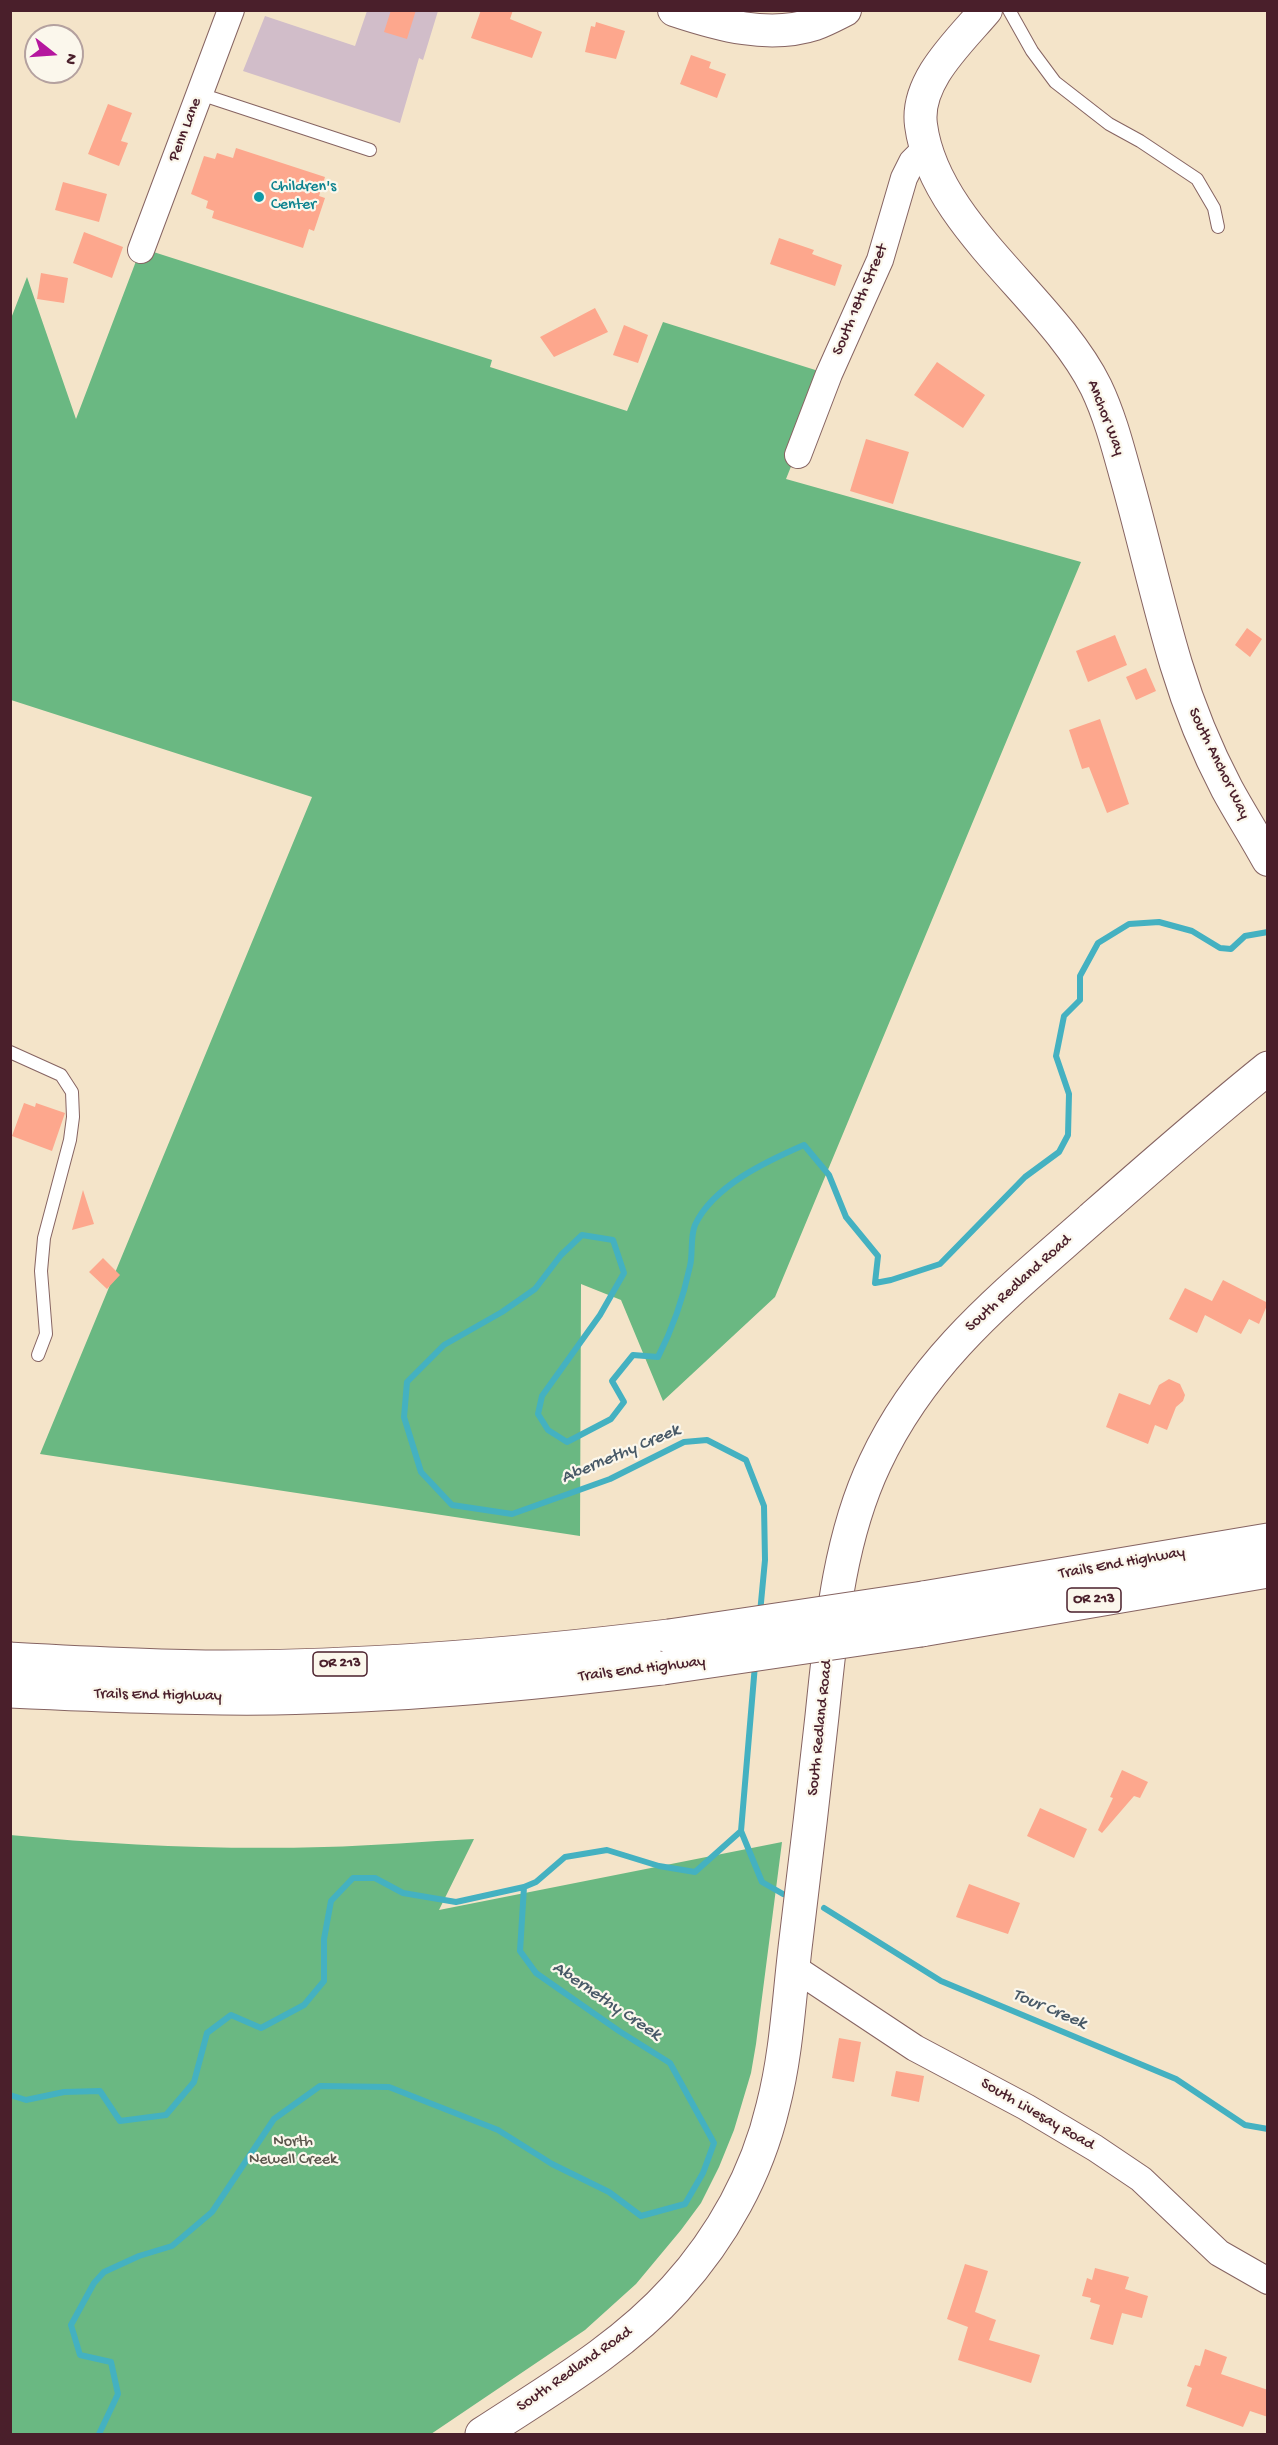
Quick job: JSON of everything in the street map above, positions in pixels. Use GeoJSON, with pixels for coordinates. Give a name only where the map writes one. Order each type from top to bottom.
{"type":"FeatureCollection","features":[{"type":"Feature","properties":{"kind":"main road","name":"South Redland Road"},"geometry":{"type":"LineString","coordinates":[[482,2434],[611,2348],[674,2290],[715,2238],[749,2179],[774,2105],[785,2041],[826,1672],[840,1575],[860,1498],[888,1436],[931,1371],[983,1315],[1181,1140],[1268,1068]]}},
{"type":"Feature","properties":{"kind":"main road","name":"Trails End Highway"},"geometry":{"type":"LineString","coordinates":[[10,1659],[147,1666],[301,1666],[527,1652],[669,1636],[923,1598],[1268,1540]]}},
{"type":"Feature","properties":{"kind":"main road","name":"Trails End Highway"},"geometry":{"type":"LineString","coordinates":[[10,1691],[122,1697],[274,1698],[534,1683],[663,1668],[921,1630],[1268,1571]]}},
{"type":"Feature","properties":{"kind":"street","name":"Penn Lane"},"geometry":{"type":"LineString","coordinates":[[141,250],[231,10]]}},
{"type":"Feature","properties":{"kind":"street"},"geometry":{"type":"LineString","coordinates":[[674,10],[740,28],[776,29],[815,24],[845,10]]}},
{"type":"Feature","properties":{"kind":"street","name":"Anchor Way"},"geometry":{"type":"LineString","coordinates":[[986,10],[929,83],[921,119],[927,147],[936,172],[950,198],[1000,264],[1060,331],[1082,361],[1096,387],[1122,463],[1176,664]]}},
{"type":"Feature","properties":{"kind":"street","name":"South 18th Street"},"geometry":{"type":"LineString","coordinates":[[798,455],[829,374],[880,260],[904,178],[912,162],[927,147]]}},
{"type":"Feature","properties":{"kind":"street","name":"South Anchor Way"},"geometry":{"type":"LineString","coordinates":[[1176,664],[1194,717],[1213,760],[1266,856]]}},
{"type":"Feature","properties":{"kind":"street","name":"South Livesay Road"},"geometry":{"type":"LineString","coordinates":[[793,1967],[915,2048],[1026,2107],[1108,2157],[1155,2191],[1219,2253],[1268,2281]]}},
{"type":"Feature","properties":{"kind":"lane"},"geometry":{"type":"LineString","coordinates":[[1009,10],[1032,51],[1055,82],[1109,124],[1140,141],[1197,179],[1214,208],[1218,227]]}},
{"type":"Feature","properties":{"kind":"lane"},"geometry":{"type":"LineString","coordinates":[[200,94],[370,150]]}},
{"type":"Feature","properties":{"kind":"lane"},"geometry":{"type":"LineString","coordinates":[[10,1052],[61,1075],[72,1092],[74,1117],[70,1140],[44,1238],[41,1271],[46,1334],[38,1354]]}},
{"type":"Feature","properties":{"kind":"shaded area"},"geometry":{"type":"Polygon","coordinates":[[[367,11],[438,11],[423,60],[419,58],[400,123],[243,71],[265,16],[355,46],[367,11]]]}},
{"type":"Feature","properties":{"kind":"green space"},"geometry":{"type":"Polygon","coordinates":[[[141,248],[492,360],[490,367],[627,411],[663,322],[828,374],[786,479],[1081,562],[775,1297],[663,1401],[621,1300],[581,1284],[580,1536],[40,1454],[312,797],[11,700],[10,321],[27,277],[76,419],[141,248]]]}},
{"type":"Feature","properties":{"kind":"green space","name":"North Newell Creek"},"geometry":{"type":"Polygon","coordinates":[[[10,1835],[88,1842],[246,1848],[343,1846],[474,1839],[439,1910],[782,1842],[751,2073],[734,2130],[701,2203],[636,2284],[585,2330],[431,2434],[11,2434],[10,1835]]]}},
{"type":"Feature","properties":{"kind":"building"},"geometry":{"type":"Polygon","coordinates":[[[391,10],[416,10],[407,39],[384,32],[391,10]]]}},
{"type":"Feature","properties":{"kind":"building"},"geometry":{"type":"Polygon","coordinates":[[[481,10],[513,10],[510,19],[542,32],[532,58],[471,38],[481,10]]]}},
{"type":"Feature","properties":{"kind":"building"},"geometry":{"type":"Polygon","coordinates":[[[596,22],[625,31],[616,59],[585,52],[591,26],[595,27],[596,22]]]}},
{"type":"Feature","properties":{"kind":"building"},"geometry":{"type":"Polygon","coordinates":[[[691,55],[711,62],[709,68],[726,74],[717,98],[680,84],[691,55]]]}},
{"type":"Feature","properties":{"kind":"building"},"geometry":{"type":"Polygon","coordinates":[[[108,104],[132,113],[121,141],[128,143],[119,166],[88,154],[108,104]]]}},
{"type":"Feature","properties":{"kind":"building","name":"Children's Center"},"geometry":{"type":"Polygon","coordinates":[[[236,148],[325,177],[319,196],[325,198],[314,231],[309,229],[303,248],[212,218],[214,211],[206,208],[208,201],[191,194],[204,156],[215,159],[217,153],[233,158],[236,148]]]}},
{"type":"Feature","properties":{"kind":"building"},"geometry":{"type":"Polygon","coordinates":[[[63,182],[107,194],[99,222],[55,210],[63,182]]]}},
{"type":"Feature","properties":{"kind":"building"},"geometry":{"type":"Polygon","coordinates":[[[84,232],[123,247],[112,278],[73,263],[84,232]]]}},
{"type":"Feature","properties":{"kind":"building"},"geometry":{"type":"Polygon","coordinates":[[[779,238],[814,250],[812,254],[842,265],[835,286],[770,264],[779,238]]]}},
{"type":"Feature","properties":{"kind":"building"},"geometry":{"type":"Polygon","coordinates":[[[41,273],[68,278],[64,303],[37,299],[41,273]]]}},
{"type":"Feature","properties":{"kind":"building"},"geometry":{"type":"Polygon","coordinates":[[[595,308],[608,332],[554,357],[540,337],[595,308]]]}},
{"type":"Feature","properties":{"kind":"building"},"geometry":{"type":"Polygon","coordinates":[[[624,325],[648,335],[638,363],[613,355],[624,325]]]}},
{"type":"Feature","properties":{"kind":"building"},"geometry":{"type":"Polygon","coordinates":[[[937,362],[985,395],[963,428],[914,395],[937,362]]]}},
{"type":"Feature","properties":{"kind":"building"},"geometry":{"type":"Polygon","coordinates":[[[866,439],[909,452],[893,504],[850,491],[866,439]]]}},
{"type":"Feature","properties":{"kind":"building"},"geometry":{"type":"Polygon","coordinates":[[[1247,628],[1262,639],[1250,657],[1235,645],[1247,628]]]}},
{"type":"Feature","properties":{"kind":"building"},"geometry":{"type":"Polygon","coordinates":[[[1115,635],[1127,665],[1088,682],[1076,651],[1115,635]]]}},
{"type":"Feature","properties":{"kind":"building"},"geometry":{"type":"Polygon","coordinates":[[[1146,668],[1156,691],[1136,700],[1126,677],[1146,668]]]}},
{"type":"Feature","properties":{"kind":"building"},"geometry":{"type":"Polygon","coordinates":[[[1100,719],[1129,804],[1107,813],[1089,767],[1082,769],[1069,730],[1100,719]]]}},
{"type":"Feature","properties":{"kind":"building"},"geometry":{"type":"Polygon","coordinates":[[[24,1103],[35,1107],[36,1103],[65,1113],[52,1151],[12,1136],[24,1103]]]}},
{"type":"Feature","properties":{"kind":"building"},"geometry":{"type":"Polygon","coordinates":[[[83,1190],[94,1224],[72,1230],[83,1190]]]}},
{"type":"Feature","properties":{"kind":"building"},"geometry":{"type":"Polygon","coordinates":[[[103,1258],[120,1275],[107,1289],[89,1272],[103,1258]]]}},
{"type":"Feature","properties":{"kind":"building"},"geometry":{"type":"Polygon","coordinates":[[[1223,1280],[1268,1303],[1259,1324],[1249,1319],[1241,1334],[1205,1315],[1197,1333],[1169,1319],[1185,1288],[1212,1301],[1223,1280]]]}},
{"type":"Feature","properties":{"kind":"building"},"geometry":{"type":"Polygon","coordinates":[[[1169,1379],[1180,1384],[1185,1395],[1183,1401],[1176,1407],[1167,1430],[1155,1425],[1148,1444],[1106,1427],[1119,1393],[1150,1405],[1159,1385],[1169,1379]]]}},
{"type":"Feature","properties":{"kind":"building"},"geometry":{"type":"Polygon","coordinates":[[[1122,1770],[1148,1782],[1140,1798],[1134,1796],[1102,1833],[1098,1830],[1113,1798],[1110,1797],[1122,1770]]]}},
{"type":"Feature","properties":{"kind":"building"},"geometry":{"type":"Polygon","coordinates":[[[1040,1808],[1087,1829],[1074,1858],[1027,1836],[1040,1808]]]}},
{"type":"Feature","properties":{"kind":"building"},"geometry":{"type":"Polygon","coordinates":[[[969,1884],[1020,1903],[1008,1934],[956,1917],[969,1884]]]}},
{"type":"Feature","properties":{"kind":"building"},"geometry":{"type":"Polygon","coordinates":[[[839,2038],[861,2042],[854,2082],[832,2078],[839,2038]]]}},
{"type":"Feature","properties":{"kind":"building"},"geometry":{"type":"Polygon","coordinates":[[[896,2071],[924,2076],[919,2102],[891,2096],[896,2071]]]}},
{"type":"Feature","properties":{"kind":"building"},"geometry":{"type":"Polygon","coordinates":[[[965,2264],[988,2271],[975,2312],[996,2320],[989,2340],[1040,2355],[1031,2383],[958,2360],[968,2327],[947,2319],[965,2264]]]}},
{"type":"Feature","properties":{"kind":"building"},"geometry":{"type":"Polygon","coordinates":[[[1095,2268],[1129,2277],[1125,2289],[1148,2296],[1142,2318],[1122,2313],[1113,2345],[1090,2339],[1100,2305],[1090,2302],[1091,2298],[1082,2296],[1087,2278],[1092,2280],[1095,2268]]]}},
{"type":"Feature","properties":{"kind":"building"},"geometry":{"type":"Polygon","coordinates":[[[1205,2349],[1227,2357],[1221,2374],[1268,2390],[1268,2417],[1250,2411],[1243,2427],[1186,2406],[1192,2388],[1187,2386],[1195,2365],[1200,2366],[1205,2349]]]}},
{"type":"Feature","properties":{"kind":"waterway","name":"Abernethy Creek"},"geometry":{"type":"LineString","coordinates":[[760,1613],[765,1560],[764,1506],[746,1460],[707,1440],[684,1442],[610,1479],[512,1514],[452,1505],[421,1472],[404,1417],[407,1382],[444,1345],[502,1312],[535,1289],[561,1255],[582,1235],[613,1240],[624,1273],[600,1315],[542,1396],[538,1414],[548,1430],[567,1442],[611,1419],[624,1402],[612,1381],[633,1355],[658,1357],[668,1335],[687,1278],[691,1261],[693,1230],[703,1211],[714,1198],[742,1176],[804,1145],[829,1175],[846,1217],[878,1256],[875,1283],[940,1264],[1025,1177],[1059,1152],[1068,1135],[1069,1094],[1056,1056],[1064,1016],[1080,1000],[1080,976],[1098,943],[1129,924],[1159,922],[1192,931],[1220,948],[1231,949],[1245,936],[1268,932]]}},
{"type":"Feature","properties":{"kind":"waterway","name":"Abernethy Creek"},"geometry":{"type":"LineString","coordinates":[[99,2434],[118,2394],[111,2362],[80,2355],[71,2325],[94,2283],[104,2272],[139,2256],[172,2246],[212,2212],[274,2119],[320,2086],[389,2087],[498,2130],[552,2164],[609,2192],[641,2216],[685,2204],[703,2173],[714,2143],[670,2063],[619,2031],[536,1973],[520,1951],[524,1887],[536,1882],[565,1857],[607,1850],[659,1866],[695,1872],[741,1831],[755,1665]]}},
{"type":"Feature","properties":{"kind":"waterway","name":"Tour Creek"},"geometry":{"type":"LineString","coordinates":[[741,1831],[762,1882],[783,1894]]}},
{"type":"Feature","properties":{"kind":"waterway"},"geometry":{"type":"LineString","coordinates":[[10,2095],[26,2100],[64,2092],[100,2091],[120,2121],[166,2115],[194,2082],[207,2033],[231,2015],[261,2028],[304,2005],[324,1981],[324,1939],[331,1901],[353,1878],[375,1878],[403,1893],[456,1902],[524,1887]]}},
{"type":"Feature","properties":{"kind":"waterway","name":"Tour Creek"},"geometry":{"type":"LineString","coordinates":[[824,1908],[941,1981],[1176,2079],[1245,2125],[1268,2129]]}},
{"type":"Feature","properties":{"kind":"place","name":"Children's Center"},"geometry":{"type":"Point","coordinates":[259,197]}}]}
